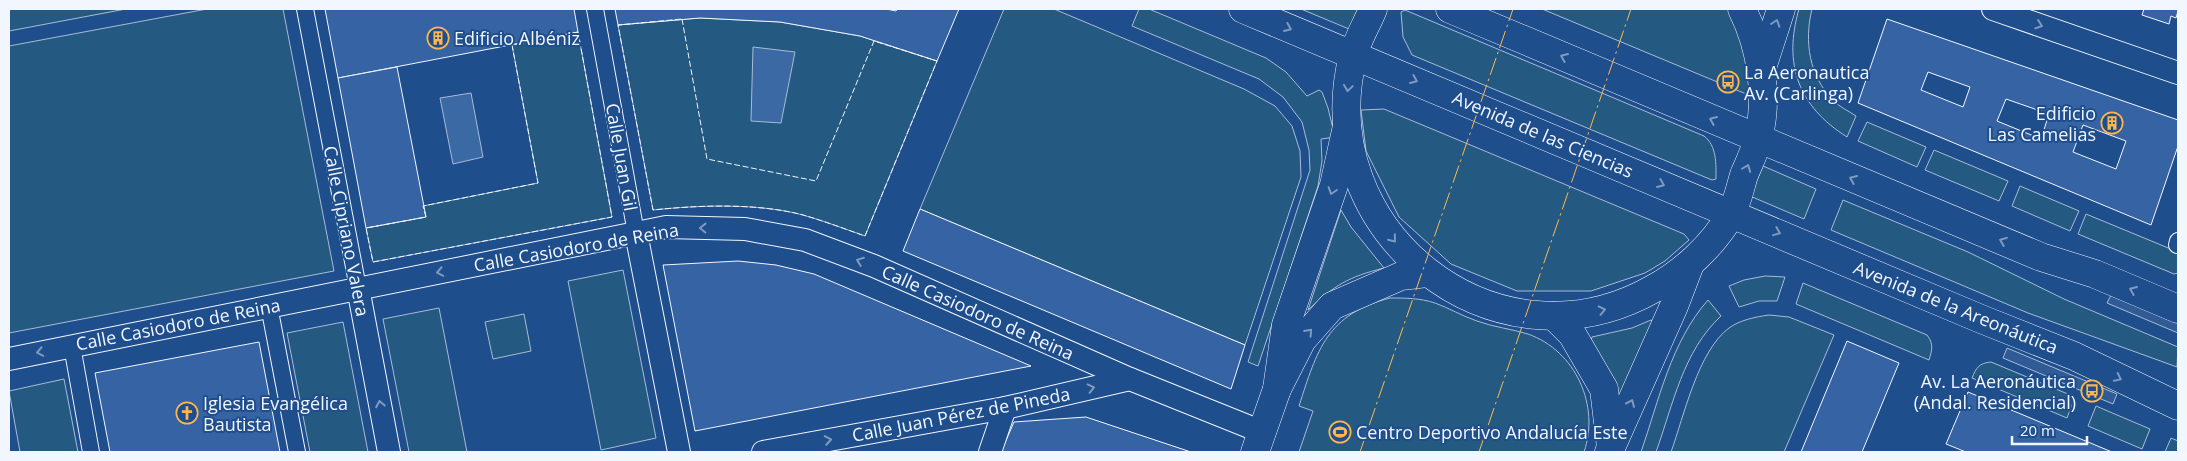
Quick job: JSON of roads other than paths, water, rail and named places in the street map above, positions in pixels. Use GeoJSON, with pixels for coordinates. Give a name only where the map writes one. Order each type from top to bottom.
{"type":"FeatureCollection","features":[{"type":"Feature","properties":{"kind":"main road","name":"Avenida de las Ciencias"},"geometry":{"type":"LineString","coordinates":[[1243,9],[1731,214]]}},
{"type":"Feature","properties":{"kind":"main road"},"geometry":{"type":"LineString","coordinates":[[1373,9],[1353,55],[1347,90],[1347,126],[1357,175],[1374,212],[1392,239],[1428,273],[1456,292],[1487,305],[1520,313],[1554,316],[1590,312],[1626,302],[1660,286],[1690,264],[1713,241],[1731,214],[1758,139],[1762,100],[1761,70],[1755,44],[1742,9]]}},
{"type":"Feature","properties":{"kind":"main road"},"geometry":{"type":"LineString","coordinates":[[1450,9],[2041,257],[2095,274],[2178,309]]}},
{"type":"Feature","properties":{"kind":"main road"},"geometry":{"type":"LineString","coordinates":[[1761,70],[1781,9]]}},
{"type":"Feature","properties":{"kind":"main road"},"geometry":{"type":"LineString","coordinates":[[1277,389],[1286,325],[1334,185],[1347,126]]}},
{"type":"Feature","properties":{"kind":"main road","name":"Avenida de la Areonáutica"},"geometry":{"type":"LineString","coordinates":[[1731,214],[2074,356],[2178,406]]}},
{"type":"Feature","properties":{"kind":"main road"},"geometry":{"type":"LineString","coordinates":[[1610,450],[1674,306],[1690,264]]}},
{"type":"Feature","properties":{"kind":"main road"},"geometry":{"type":"LineString","coordinates":[[1259,442],[1277,389],[1302,340],[1332,306],[1401,276],[1428,273]]}},
{"type":"Feature","properties":{"kind":"main road"},"geometry":{"type":"LineString","coordinates":[[1554,316],[1572,334],[1604,389],[1610,450]]}},
{"type":"Feature","properties":{"kind":"street","name":"Calle Cipriano Valera"},"geometry":{"type":"LineString","coordinates":[[305,9],[389,452]]}},
{"type":"Feature","properties":{"kind":"street","name":"Calle Juan Gil"},"geometry":{"type":"LineString","coordinates":[[595,9],[679,452]]}},
{"type":"Feature","properties":{"kind":"street"},"geometry":{"type":"LineString","coordinates":[[1993,9],[2178,73]]}},
{"type":"Feature","properties":{"kind":"street","name":"Calle Casiodoro de Reina"},"geometry":{"type":"LineString","coordinates":[[9,359],[636,233],[666,228],[745,229],[805,240],[874,266],[1130,379],[1259,442]]}},
{"type":"Feature","properties":{"kind":"street"},"geometry":{"type":"LineString","coordinates":[[269,306],[297,452]]}},
{"type":"Feature","properties":{"kind":"street"},"geometry":{"type":"LineString","coordinates":[[72,346],[91,452]]}},
{"type":"Feature","properties":{"kind":"street","name":"Calle Juan Pérez de Pineda"},"geometry":{"type":"LineString","coordinates":[[763,452],[1005,408],[1130,379]]}},
{"type":"Feature","properties":{"kind":"street"},"geometry":{"type":"LineString","coordinates":[[990,452],[1005,408]]}},
{"type":"Feature","properties":{"kind":"place","name":"Edificio Albéniz"},"geometry":{"type":"Point","coordinates":[438,38]}},
{"type":"Feature","properties":{"kind":"place","name":"La Aeronautica Av. (Carlinga)"},"geometry":{"type":"Point","coordinates":[1728,82]}},
{"type":"Feature","properties":{"kind":"place","name":"Edificio Las Camelias"},"geometry":{"type":"Point","coordinates":[2112,123]}},
{"type":"Feature","properties":{"kind":"place","name":"Av. La Aeronáutica (Andal. Residencial)"},"geometry":{"type":"Point","coordinates":[2092,391]}},
{"type":"Feature","properties":{"kind":"place","name":"Iglesia Evangélica Bautista"},"geometry":{"type":"Point","coordinates":[187,413]}},
{"type":"Feature","properties":{"kind":"place","name":"Centro Deportivo Andalucía Este"},"geometry":{"type":"Point","coordinates":[1340,432]}}]}
